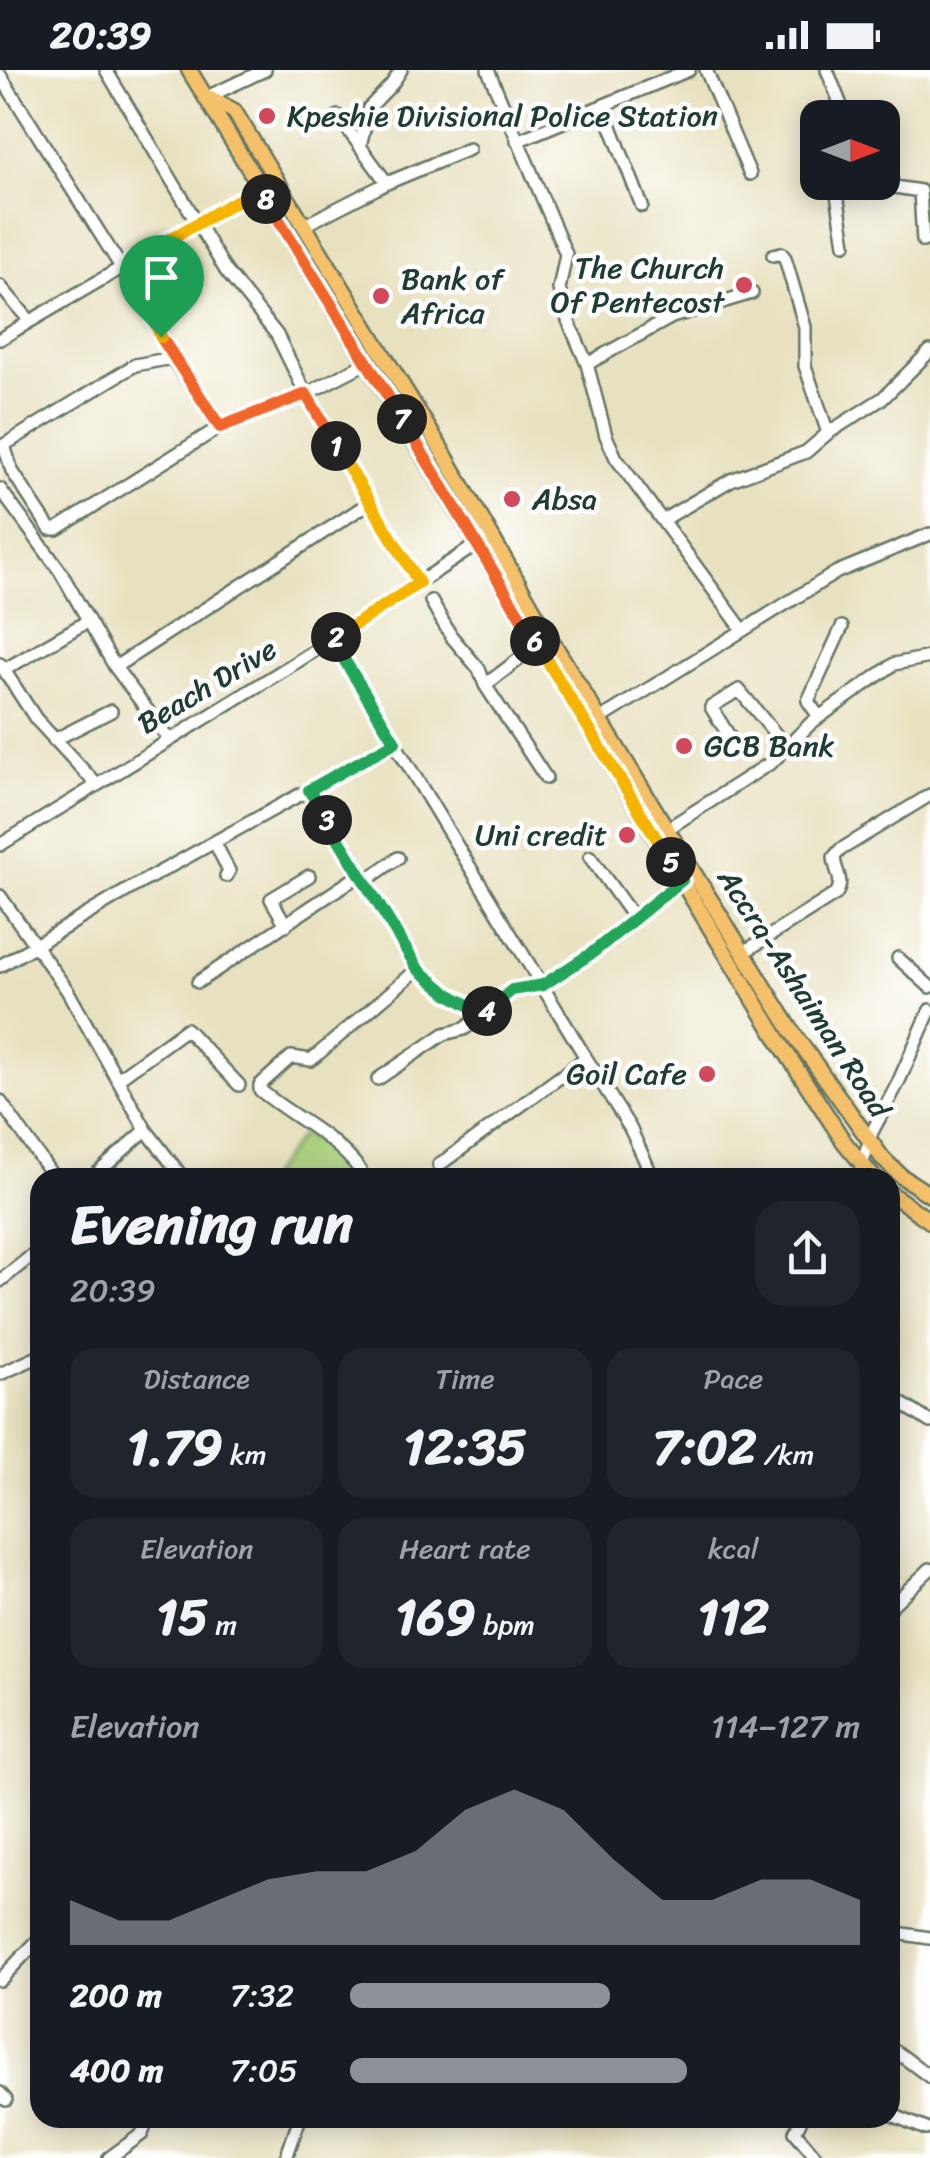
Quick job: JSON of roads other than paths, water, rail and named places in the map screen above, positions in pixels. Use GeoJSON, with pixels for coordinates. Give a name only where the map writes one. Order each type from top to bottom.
{"type":"FeatureCollection","features":[{"type":"Feature","properties":{"kind":"main road","name":"Accra-Ashaiman Road"},"geometry":{"type":"LineString","coordinates":[[189,70],[782,1046],[861,1168]]}},
{"type":"Feature","properties":{"kind":"main road","name":"Accra-Ashaiman Road"},"geometry":{"type":"LineString","coordinates":[[207,98],[234,111],[795,1036],[868,1140],[893,1168]]}},
{"type":"Feature","properties":{"kind":"main road","name":"Accra-Ashaiman Road"},"geometry":{"type":"LineString","coordinates":[[900,1176],[930,1195]]}},
{"type":"Feature","properties":{"kind":"main road"},"geometry":{"type":"LineString","coordinates":[[900,1200],[930,1221]]}},
{"type":"Feature","properties":{"kind":"street"},"geometry":{"type":"LineString","coordinates":[[106,70],[197,225],[277,336],[306,394],[419,583]]}},
{"type":"Feature","properties":{"kind":"street"},"geometry":{"type":"LineString","coordinates":[[207,98],[265,70]]}},
{"type":"Feature","properties":{"kind":"street"},"geometry":{"type":"LineString","coordinates":[[360,146],[369,108],[400,70]]}},
{"type":"Feature","properties":{"kind":"street"},"geometry":{"type":"LineString","coordinates":[[488,70],[566,254],[559,289],[616,458],[744,630]]}},
{"type":"Feature","properties":{"kind":"street"},"geometry":{"type":"LineString","coordinates":[[517,141],[690,70]]}},
{"type":"Feature","properties":{"kind":"street"},"geometry":{"type":"LineString","coordinates":[[706,70],[750,174]]}},
{"type":"Feature","properties":{"kind":"street"},"geometry":{"type":"LineString","coordinates":[[827,70],[839,100]]}},
{"type":"Feature","properties":{"kind":"street"},"geometry":{"type":"LineString","coordinates":[[0,74],[126,265],[172,358],[220,427]]}},
{"type":"Feature","properties":{"kind":"street"},"geometry":{"type":"LineString","coordinates":[[602,106],[642,206]]}},
{"type":"Feature","properties":{"kind":"street"},"geometry":{"type":"LineString","coordinates":[[338,116],[387,182]]}},
{"type":"Feature","properties":{"kind":"street"},"geometry":{"type":"LineString","coordinates":[[303,226],[387,182],[469,149]]}},
{"type":"Feature","properties":{"kind":"street"},"geometry":{"type":"LineString","coordinates":[[0,339],[259,188]]}},
{"type":"Feature","properties":{"kind":"street"},"geometry":{"type":"LineString","coordinates":[[900,188],[920,192],[923,241]]}},
{"type":"Feature","properties":{"kind":"street"},"geometry":{"type":"LineString","coordinates":[[839,200],[846,244]]}},
{"type":"Feature","properties":{"kind":"street"},"geometry":{"type":"LineString","coordinates":[[774,254],[785,258],[805,327],[805,366],[828,433]]}},
{"type":"Feature","properties":{"kind":"street"},"geometry":{"type":"LineString","coordinates":[[0,286],[30,321]]}},
{"type":"Feature","properties":{"kind":"street"},"geometry":{"type":"LineString","coordinates":[[587,364],[672,317],[752,294]]}},
{"type":"Feature","properties":{"kind":"street"},"geometry":{"type":"LineString","coordinates":[[663,520],[731,480],[806,452],[882,398],[930,351]]}},
{"type":"Feature","properties":{"kind":"street"},"geometry":{"type":"LineString","coordinates":[[172,358],[135,365],[4,445],[12,470],[39,515],[54,531],[220,427],[306,394],[368,362]]}},
{"type":"Feature","properties":{"kind":"street"},"geometry":{"type":"LineString","coordinates":[[0,490],[60,571],[115,666],[168,738]]}},
{"type":"Feature","properties":{"kind":"street"},"geometry":{"type":"LineString","coordinates":[[115,666],[369,503]]}},
{"type":"Feature","properties":{"kind":"street"},"geometry":{"type":"LineString","coordinates":[[600,719],[836,572],[930,534]]}},
{"type":"Feature","properties":{"kind":"street","name":"Beach Drive"},"geometry":{"type":"LineString","coordinates":[[0,845],[332,640],[489,536]]}},
{"type":"Feature","properties":{"kind":"street"},"geometry":{"type":"LineString","coordinates":[[431,601],[546,778]]}},
{"type":"Feature","properties":{"kind":"street"},"geometry":{"type":"LineString","coordinates":[[88,621],[2,667],[54,740],[96,784]]}},
{"type":"Feature","properties":{"kind":"street"},"geometry":{"type":"LineString","coordinates":[[819,717],[808,701],[842,626]]}},
{"type":"Feature","properties":{"kind":"street"},"geometry":{"type":"LineString","coordinates":[[332,640],[630,1128],[648,1168]]}},
{"type":"Feature","properties":{"kind":"street"},"geometry":{"type":"LineString","coordinates":[[485,685],[538,645]]}},
{"type":"Feature","properties":{"kind":"street"},"geometry":{"type":"LineString","coordinates":[[667,829],[772,762],[819,717],[894,664],[930,656]]}},
{"type":"Feature","properties":{"kind":"street"},"geometry":{"type":"LineString","coordinates":[[729,736],[711,707],[738,690],[787,748]]}},
{"type":"Feature","properties":{"kind":"street"},"geometry":{"type":"LineString","coordinates":[[54,740],[110,711]]}},
{"type":"Feature","properties":{"kind":"street"},"geometry":{"type":"LineString","coordinates":[[0,966],[395,742]]}},
{"type":"Feature","properties":{"kind":"street"},"geometry":{"type":"LineString","coordinates":[[309,790],[418,969],[447,993],[484,1014]]}},
{"type":"Feature","properties":{"kind":"street"},"geometry":{"type":"LineString","coordinates":[[744,952],[836,894],[842,885],[834,858],[930,795]]}},
{"type":"Feature","properties":{"kind":"street"},"geometry":{"type":"LineString","coordinates":[[215,843],[228,866],[226,876]]}},
{"type":"Feature","properties":{"kind":"street"},"geometry":{"type":"LineString","coordinates":[[198,982],[398,858]]}},
{"type":"Feature","properties":{"kind":"street"},"geometry":{"type":"LineString","coordinates":[[590,858],[634,918]]}},
{"type":"Feature","properties":{"kind":"street"},"geometry":{"type":"LineString","coordinates":[[286,925],[271,899],[309,876]]}},
{"type":"Feature","properties":{"kind":"street"},"geometry":{"type":"LineString","coordinates":[[378,1079],[444,1034],[464,1029],[512,990],[543,985],[592,953],[682,880]]}},
{"type":"Feature","properties":{"kind":"street"},"geometry":{"type":"LineString","coordinates":[[0,896],[67,990],[146,1130],[175,1168]]}},
{"type":"Feature","properties":{"kind":"street"},"geometry":{"type":"LineString","coordinates":[[898,958],[930,986]]}},
{"type":"Feature","properties":{"kind":"street"},"geometry":{"type":"LineString","coordinates":[[358,1168],[327,1136],[274,1102],[260,1090],[260,1085],[290,1057],[307,1061],[316,1056],[418,969]]}},
{"type":"Feature","properties":{"kind":"street"},"geometry":{"type":"LineString","coordinates":[[866,1168],[868,1140],[930,1010]]}},
{"type":"Feature","properties":{"kind":"street"},"geometry":{"type":"LineString","coordinates":[[119,1078],[186,1029],[239,1085]]}},
{"type":"Feature","properties":{"kind":"street"},"geometry":{"type":"LineString","coordinates":[[919,1035],[930,1044]]}},
{"type":"Feature","properties":{"kind":"street"},"geometry":{"type":"LineString","coordinates":[[439,1166],[586,1058]]}},
{"type":"Feature","properties":{"kind":"street"},"geometry":{"type":"LineString","coordinates":[[0,1101],[47,1168]]}},
{"type":"Feature","properties":{"kind":"street"},"geometry":{"type":"LineString","coordinates":[[103,1168],[146,1130]]}},
{"type":"Feature","properties":{"kind":"street"},"geometry":{"type":"LineString","coordinates":[[0,1264],[4,1278],[30,1256]]}},
{"type":"Feature","properties":{"kind":"street"},"geometry":{"type":"LineString","coordinates":[[0,1374],[30,1360]]}},
{"type":"Feature","properties":{"kind":"street"},"geometry":{"type":"LineString","coordinates":[[900,1402],[930,1422]]}},
{"type":"Feature","properties":{"kind":"street"},"geometry":{"type":"LineString","coordinates":[[900,1598],[930,1569]]}},
{"type":"Feature","properties":{"kind":"street"},"geometry":{"type":"LineString","coordinates":[[900,1934],[930,1938]]}},
{"type":"Feature","properties":{"kind":"street"},"geometry":{"type":"LineString","coordinates":[[0,1980],[30,1948]]}},
{"type":"Feature","properties":{"kind":"street"},"geometry":{"type":"LineString","coordinates":[[900,2054],[930,2077]]}},
{"type":"Feature","properties":{"kind":"street"},"geometry":{"type":"LineString","coordinates":[[900,2118],[926,2128]]}},
{"type":"Feature","properties":{"kind":"street"},"geometry":{"type":"LineString","coordinates":[[109,2158],[142,2134],[144,2128]]}},
{"type":"Feature","properties":{"kind":"street"},"geometry":{"type":"LineString","coordinates":[[286,2158],[296,2128]]}},
{"type":"Feature","properties":{"kind":"street"},"geometry":{"type":"LineString","coordinates":[[797,2128],[795,2132],[817,2158]]}},
{"type":"Feature","properties":{"kind":"place","name":"Kpeshie Divisional Police Station"},"geometry":{"type":"Point","coordinates":[267,116]}},
{"type":"Feature","properties":{"kind":"place","name":"The Church Of Pentecost"},"geometry":{"type":"Point","coordinates":[744,285]}},
{"type":"Feature","properties":{"kind":"place","name":"Bank of Africa"},"geometry":{"type":"Point","coordinates":[381,296]}},
{"type":"Feature","properties":{"kind":"place","name":"Absa"},"geometry":{"type":"Point","coordinates":[512,499]}},
{"type":"Feature","properties":{"kind":"place","name":"GCB Bank"},"geometry":{"type":"Point","coordinates":[684,746]}},
{"type":"Feature","properties":{"kind":"place","name":"Uni credit"},"geometry":{"type":"Point","coordinates":[627,835]}},
{"type":"Feature","properties":{"kind":"place","name":"Goil Cafe"},"geometry":{"type":"Point","coordinates":[707,1074]}}]}
